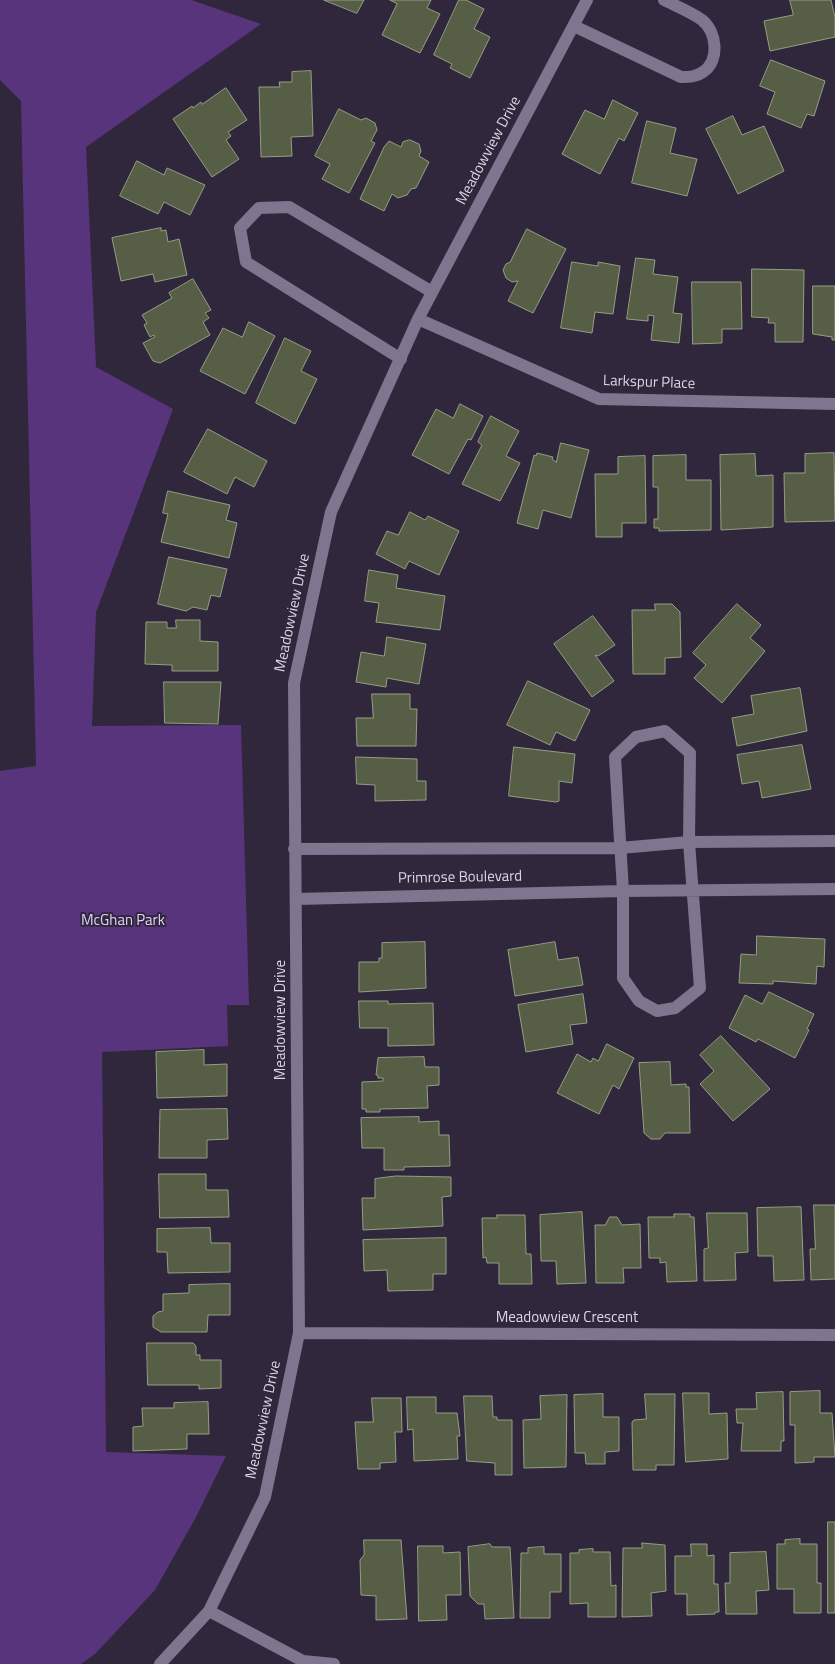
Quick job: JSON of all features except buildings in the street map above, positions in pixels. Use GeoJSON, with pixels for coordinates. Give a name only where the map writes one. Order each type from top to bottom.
{"type":"FeatureCollection","features":[{"type":"Feature","properties":{"kind":"street","name":"Meadowview Drive"},"geometry":{"type":"LineString","coordinates":[[160,1664],[208,1611],[265,1497],[299,1334],[294,683],[332,512],[418,319],[587,0]]}},
{"type":"Feature","properties":{"kind":"street"},"geometry":{"type":"LineString","coordinates":[[574,26],[681,77],[694,77],[705,71],[713,59],[716,45],[711,32],[704,21],[664,0]]}},
{"type":"Feature","properties":{"kind":"street"},"geometry":{"type":"LineString","coordinates":[[401,359],[246,262],[240,228],[259,208],[290,206],[432,292]]}},
{"type":"Feature","properties":{"kind":"street","name":"Larkspur Place"},"geometry":{"type":"LineString","coordinates":[[418,319],[599,399],[835,404]]}},
{"type":"Feature","properties":{"kind":"street"},"geometry":{"type":"LineString","coordinates":[[666,731],[690,753],[689,842],[700,988],[675,1008],[657,1011],[639,1001],[623,978],[623,891],[616,757],[636,737],[666,731]]}},
{"type":"Feature","properties":{"kind":"street","name":"Primrose Boulevard"},"geometry":{"type":"LineString","coordinates":[[294,849],[620,848],[689,842],[835,841]]}},
{"type":"Feature","properties":{"kind":"street","name":"Primrose Boulevard"},"geometry":{"type":"LineString","coordinates":[[297,899],[623,891],[693,892],[835,889]]}},
{"type":"Feature","properties":{"kind":"street","name":"Meadowview Crescent"},"geometry":{"type":"LineString","coordinates":[[299,1334],[835,1334]]}},
{"type":"Feature","properties":{"kind":"street"},"geometry":{"type":"LineString","coordinates":[[208,1611],[303,1661],[334,1664]]}},
{"type":"Feature","properties":{"kind":"green space","name":"McGhan Park"},"geometry":{"type":"Polygon","coordinates":[[[0,0],[191,0],[261,24],[86,147],[96,367],[173,409],[96,612],[92,726],[241,725],[249,1005],[227,1005],[228,1046],[102,1052],[106,1452],[226,1456],[196,1517],[155,1590],[95,1654],[81,1664],[0,1664],[0,771],[36,766],[21,101],[0,80],[0,0]]]}}]}
